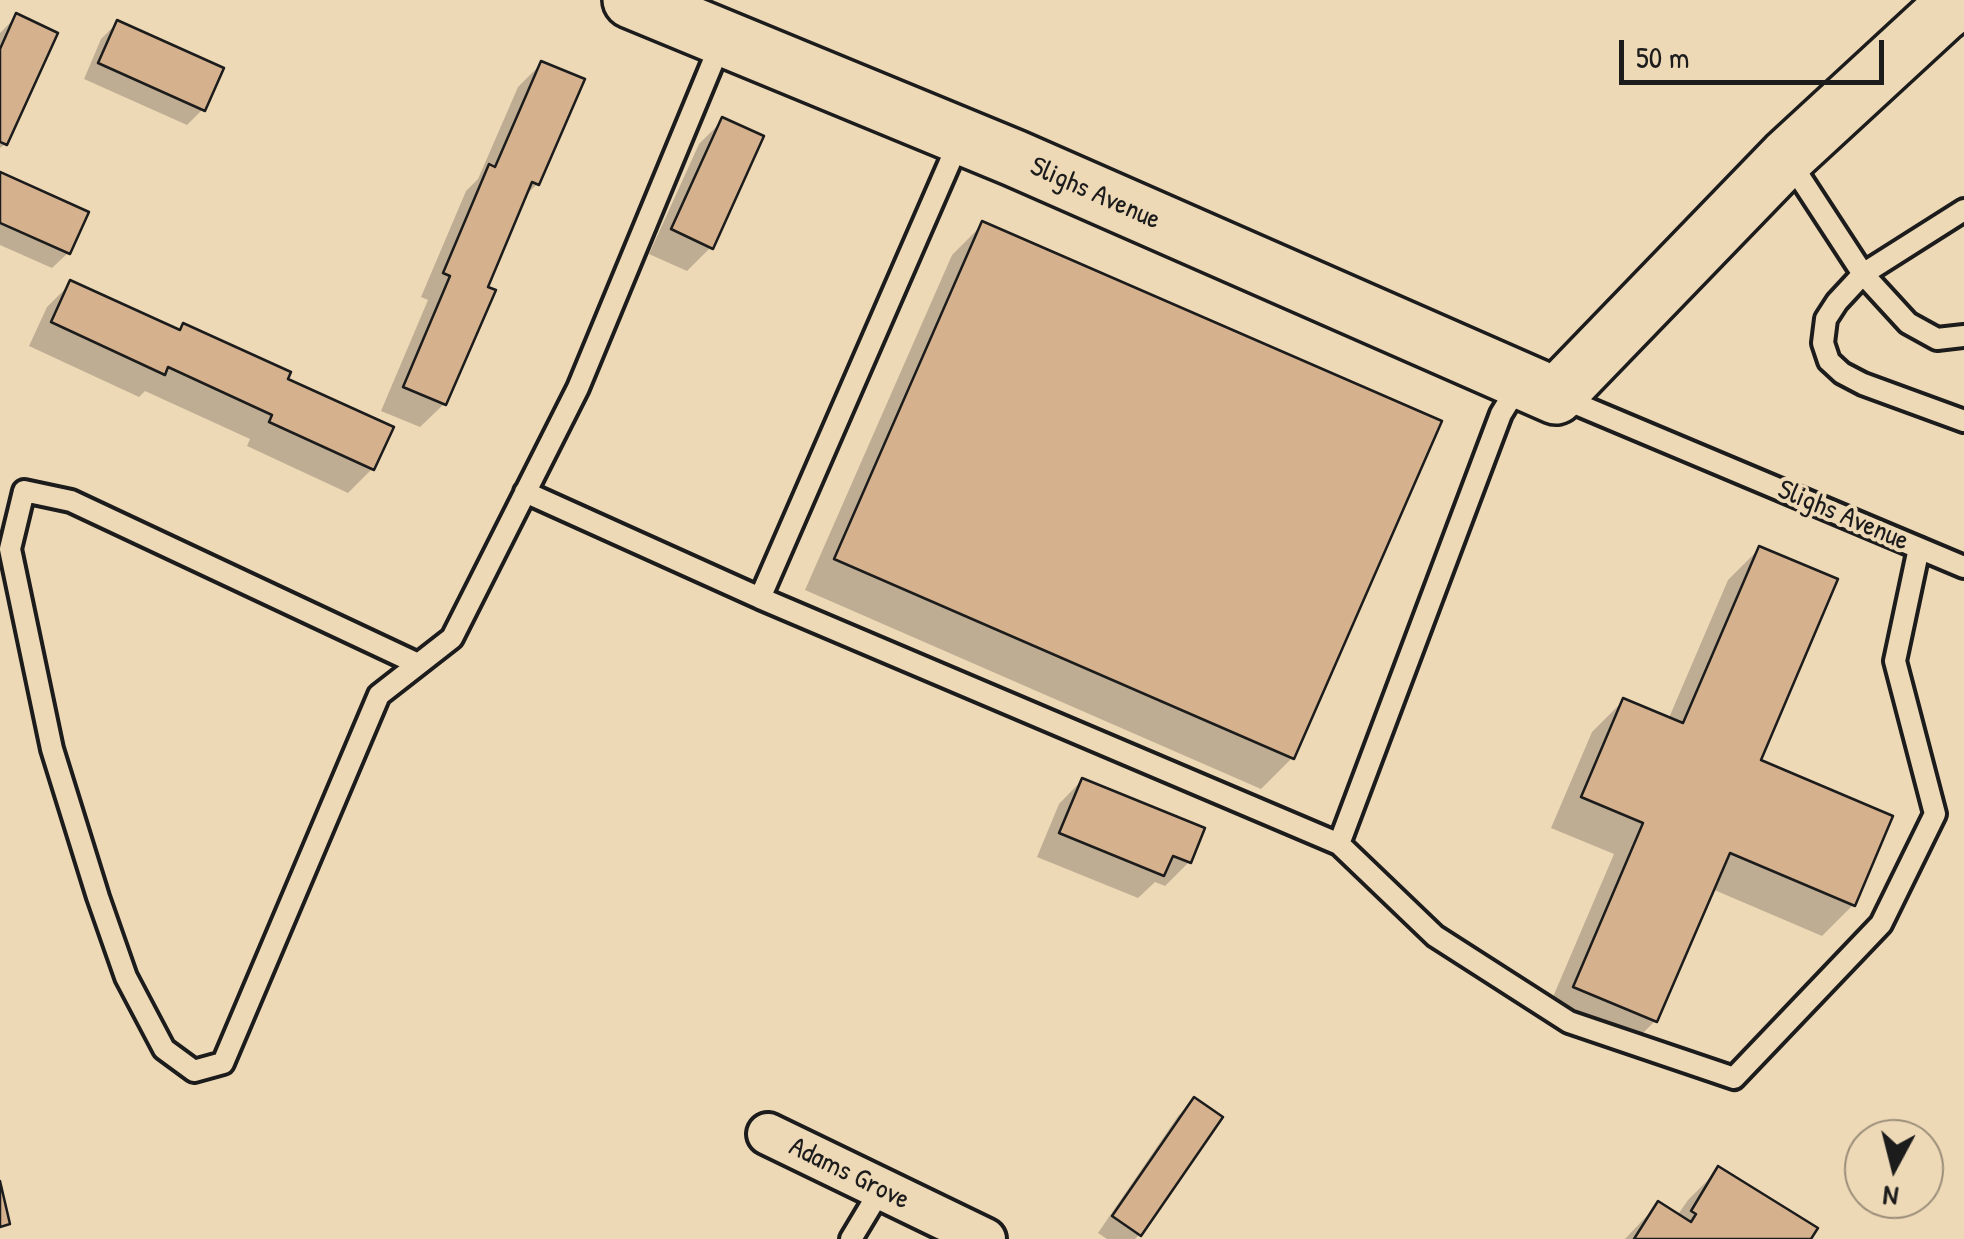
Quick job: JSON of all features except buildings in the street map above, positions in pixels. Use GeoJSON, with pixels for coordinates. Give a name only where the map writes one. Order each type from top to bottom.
{"type":"FeatureCollection","features":[{"type":"Feature","properties":{"kind":"street","name":"Slighs Avenue"},"geometry":{"type":"LineString","coordinates":[[631,0],[961,136],[1538,388]]}},
{"type":"Feature","properties":{"kind":"street"},"geometry":{"type":"LineString","coordinates":[[1538,388],[1960,0]]}},
{"type":"Feature","properties":{"kind":"street","name":"Adams Grove"},"geometry":{"type":"LineString","coordinates":[[768,1134],[985,1239]]}},
{"type":"Feature","properties":{"kind":"lane"},"geometry":{"type":"LineString","coordinates":[[418,664],[72,501],[24,491],[10,549],[52,749],[126,977],[164,1049],[194,1071],[223,1062],[379,695],[452,638],[578,388],[723,38]]}},
{"type":"Feature","properties":{"kind":"lane"},"geometry":{"type":"LineString","coordinates":[[760,598],[961,136]]}},
{"type":"Feature","properties":{"kind":"lane"},"geometry":{"type":"LineString","coordinates":[[1787,158],[1863,274],[1908,323],[1937,339],[1964,336]]}},
{"type":"Feature","properties":{"kind":"lane"},"geometry":{"type":"LineString","coordinates":[[1964,210],[1863,274],[1826,318],[1823,342],[1830,361],[1842,373],[1863,384],[1959,414],[1964,437]]}},
{"type":"Feature","properties":{"kind":"lane"},"geometry":{"type":"LineString","coordinates":[[1339,844],[1501,414],[1538,388]]}},
{"type":"Feature","properties":{"kind":"lane","name":"Slighs Avenue"},"geometry":{"type":"LineString","coordinates":[[1538,388],[1964,566]]}},
{"type":"Feature","properties":{"kind":"lane"},"geometry":{"type":"LineString","coordinates":[[526,492],[760,598],[1339,844],[1435,936],[1569,1022],[1734,1078],[1881,924],[1934,814],[1895,660],[1920,548]]}},
{"type":"Feature","properties":{"kind":"lane"},"geometry":{"type":"LineString","coordinates":[[850,1239],[881,1189]]}}]}
